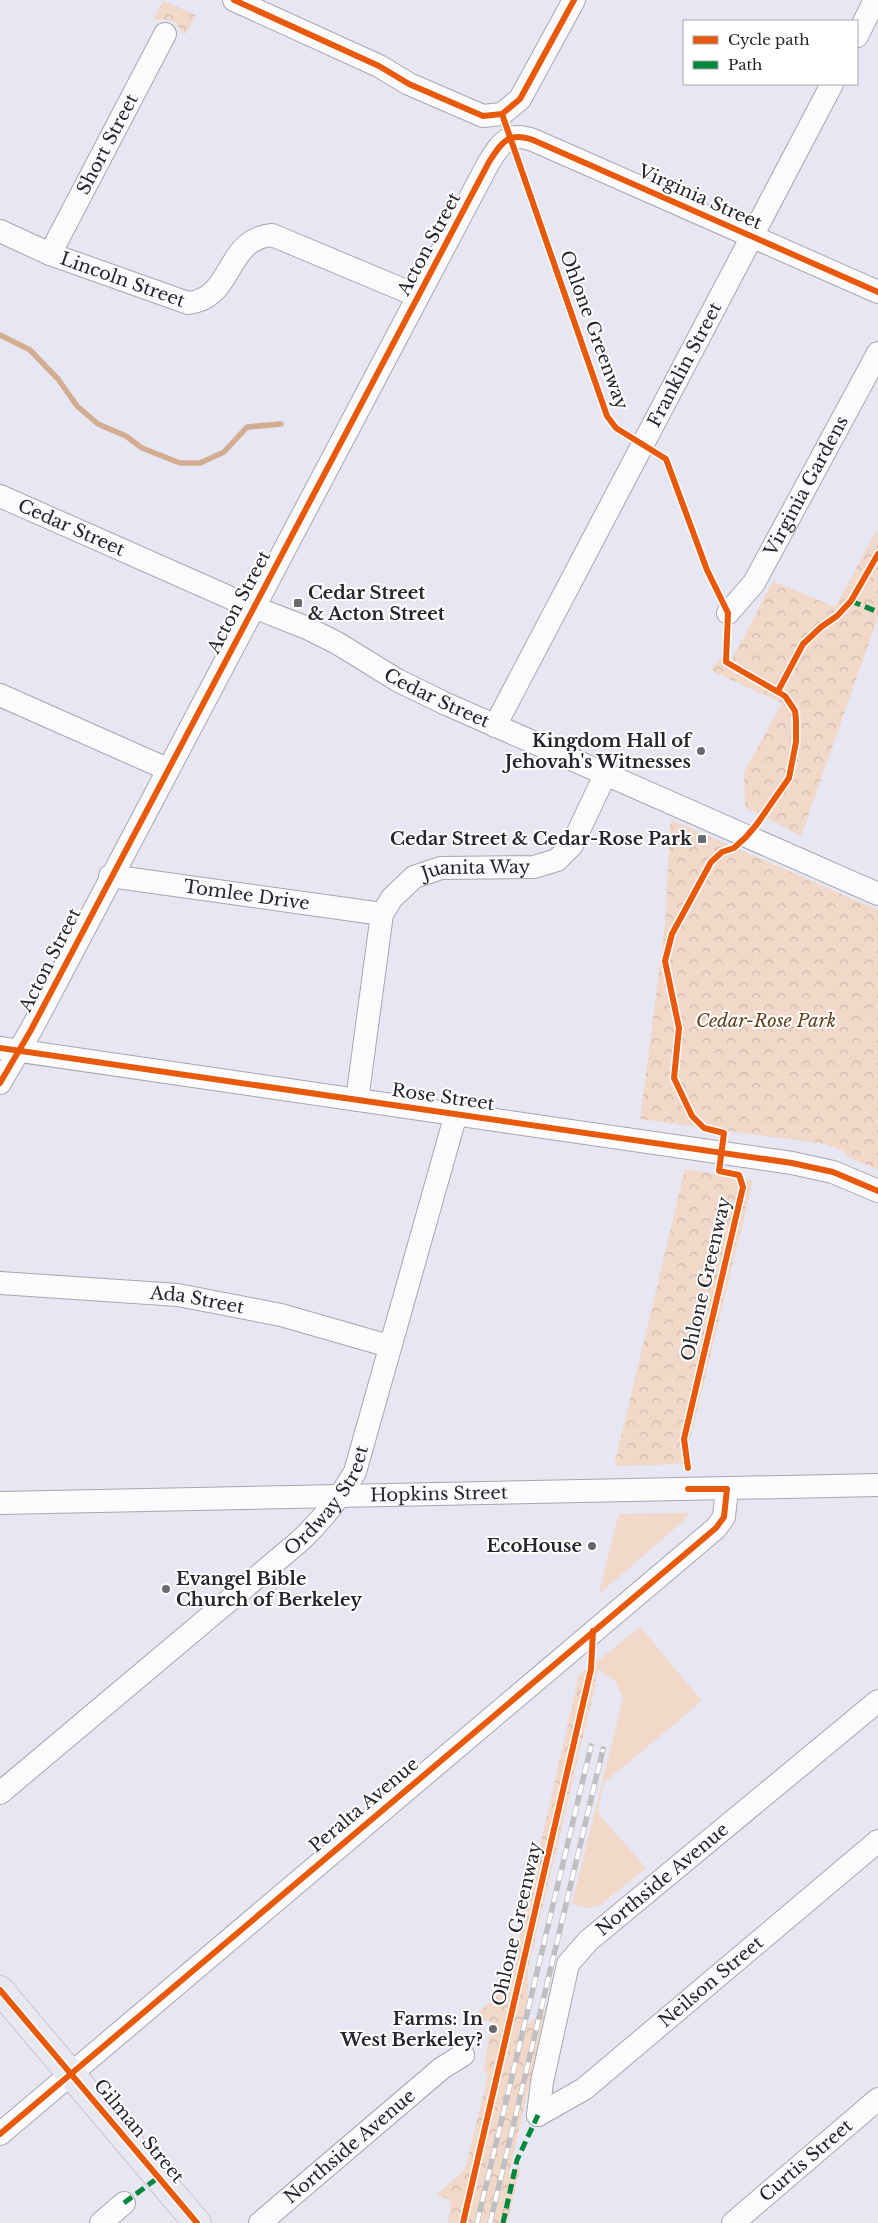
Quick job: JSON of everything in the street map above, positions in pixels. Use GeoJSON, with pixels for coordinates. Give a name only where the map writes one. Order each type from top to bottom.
{"type":"FeatureCollection","features":[{"type":"Feature","properties":{"kind":"main road","name":"Gilman Street"},"geometry":{"type":"LineString","coordinates":[[0,1990],[197,2223]]}},
{"type":"Feature","properties":{"kind":"street"},"geometry":{"type":"LineString","coordinates":[[234,0],[379,66],[409,84],[483,116],[502,114],[520,99],[574,0]]}},
{"type":"Feature","properties":{"kind":"street"},"geometry":{"type":"LineString","coordinates":[[858,34],[874,1]]}},
{"type":"Feature","properties":{"kind":"street","name":"Short Street"},"geometry":{"type":"LineString","coordinates":[[50,254],[165,34]]}},
{"type":"Feature","properties":{"kind":"street","name":"Franklin Street"},"geometry":{"type":"LineString","coordinates":[[495,726],[652,423],[831,85]]}},
{"type":"Feature","properties":{"kind":"street","name":"Virginia Street"},"geometry":{"type":"LineString","coordinates":[[509,138],[517,136],[533,140],[878,292]]}},
{"type":"Feature","properties":{"kind":"street","name":"Acton Street"},"geometry":{"type":"LineString","coordinates":[[0,1082],[9,1050],[110,876],[489,162],[499,146],[509,138]]}},
{"type":"Feature","properties":{"kind":"street","name":"Lincoln Street"},"geometry":{"type":"LineString","coordinates":[[0,231],[50,254],[188,304],[199,302],[219,288],[246,244],[261,236],[272,235],[418,296]]}},
{"type":"Feature","properties":{"kind":"street","name":"Virginia Gardens"},"geometry":{"type":"LineString","coordinates":[[728,613],[754,583],[878,353]]}},
{"type":"Feature","properties":{"kind":"street","name":"Cedar Street"},"geometry":{"type":"LineString","coordinates":[[0,496],[307,628],[337,643],[397,680],[495,726],[878,894]]}},
{"type":"Feature","properties":{"kind":"street"},"geometry":{"type":"LineString","coordinates":[[0,695],[167,769]]}},
{"type":"Feature","properties":{"kind":"street","name":"Juanita Way"},"geometry":{"type":"LineString","coordinates":[[357,1100],[382,914],[392,898],[414,877],[441,868],[534,867],[557,860],[572,844],[605,775]]}},
{"type":"Feature","properties":{"kind":"street","name":"Tomlee Drive"},"geometry":{"type":"LineString","coordinates":[[110,876],[382,914]]}},
{"type":"Feature","properties":{"kind":"street","name":"Rose Street"},"geometry":{"type":"LineString","coordinates":[[9,1050],[808,1165],[833,1172],[878,1191]]}},
{"type":"Feature","properties":{"kind":"street","name":"Ordway Street"},"geometry":{"type":"LineString","coordinates":[[0,1793],[301,1540],[327,1515],[341,1496],[355,1472],[456,1114]]}},
{"type":"Feature","properties":{"kind":"street","name":"Ada Street"},"geometry":{"type":"LineString","coordinates":[[0,1283],[178,1295],[280,1316],[389,1346]]}},
{"type":"Feature","properties":{"kind":"street","name":"Hopkins Street"},"geometry":{"type":"LineString","coordinates":[[0,1503],[878,1486]]}},
{"type":"Feature","properties":{"kind":"street","name":"Peralta Avenue"},"geometry":{"type":"LineString","coordinates":[[0,2134],[716,1528],[724,1517],[727,1488]]}},
{"type":"Feature","properties":{"kind":"street","name":"Northside Avenue"},"geometry":{"type":"LineString","coordinates":[[538,2115],[542,2082],[568,1964],[588,1941],[878,1701]]}},
{"type":"Feature","properties":{"kind":"street","name":"Neilson Street"},"geometry":{"type":"LineString","coordinates":[[538,2115],[584,2089],[878,1841]]}},
{"type":"Feature","properties":{"kind":"street","name":"Northside Avenue"},"geometry":{"type":"LineString","coordinates":[[260,2223],[442,2068],[463,2055]]}},
{"type":"Feature","properties":{"kind":"street","name":"Curtis Street"},"geometry":{"type":"LineString","coordinates":[[734,2223],[878,2098]]}},
{"type":"Feature","properties":{"kind":"street"},"geometry":{"type":"LineString","coordinates":[[101,2223],[124,2203]]}},
{"type":"Feature","properties":{"kind":"green space"},"geometry":{"type":"Polygon","coordinates":[[[163,1],[196,15],[186,34],[174,22],[154,18],[163,1]]]}},
{"type":"Feature","properties":{"kind":"green space"},"geometry":{"type":"Polygon","coordinates":[[[878,528],[878,613],[876,623],[801,836],[745,807],[744,772],[782,703],[710,670],[722,657],[731,661],[773,581],[835,607],[878,528]]]}},
{"type":"Feature","properties":{"kind":"green space","name":"Cedar-Rose Park"},"geometry":{"type":"Polygon","coordinates":[[[672,820],[878,910],[878,1170],[848,1157],[845,1152],[826,1144],[640,1119],[665,925],[670,825],[672,820]]]}},
{"type":"Feature","properties":{"kind":"green space"},"geometry":{"type":"Polygon","coordinates":[[[685,1169],[753,1180],[684,1464],[614,1466],[685,1169]]]}},
{"type":"Feature","properties":{"kind":"green space"},"geometry":{"type":"Polygon","coordinates":[[[688,1513],[689,1516],[598,1595],[619,1514],[688,1513]]]}},
{"type":"Feature","properties":{"kind":"green space"},"geometry":{"type":"Polygon","coordinates":[[[640,1627],[702,1701],[604,1783],[597,1812],[646,1868],[599,1906],[589,1908],[572,1904],[623,1698],[616,1682],[596,1668],[599,1660],[640,1627]]]}},
{"type":"Feature","properties":{"kind":"green space"},"geometry":{"type":"Polygon","coordinates":[[[599,1660],[595,1687],[528,1969],[527,2025],[546,2009],[509,2175],[521,2165],[507,2223],[448,2223],[451,2200],[436,2195],[461,2173],[466,2166],[488,2074],[483,2072],[492,2022],[488,2020],[467,2023],[508,1986],[579,1675],[599,1660]]]}},
{"type":"Feature","properties":{"kind":"waterway"},"geometry":{"type":"LineString","coordinates":[[0,335],[30,350],[58,379],[77,406],[98,424],[126,436],[142,448],[180,463],[200,463],[224,452],[247,427],[281,424]]}},
{"type":"Feature","properties":{"kind":"railway"},"geometry":{"type":"LineString","coordinates":[[477,2223],[591,1746]]}},
{"type":"Feature","properties":{"kind":"railway"},"geometry":{"type":"LineString","coordinates":[[490,2223],[603,1749]]}},
{"type":"Feature","properties":{"kind":"marked path"},"geometry":{"type":"LineString","coordinates":[[851,601],[878,612]]}},
{"type":"Feature","properties":{"kind":"marked path"},"geometry":{"type":"LineString","coordinates":[[503,2223],[517,2160],[538,2115]]}},
{"type":"Feature","properties":{"kind":"marked path"},"geometry":{"type":"LineString","coordinates":[[124,2203],[159,2177]]}},
{"type":"Feature","properties":{"kind":"cycle path"},"geometry":{"type":"LineString","coordinates":[[234,0],[379,66],[409,84],[483,116],[502,114],[520,99],[574,0]]}},
{"type":"Feature","properties":{"kind":"cycle path","name":"Ohlone Greenway"},"geometry":{"type":"LineString","coordinates":[[502,114],[607,416],[616,428],[666,459],[707,570],[728,613],[726,662],[785,696],[795,711],[796,742],[789,778],[746,837],[734,848],[722,852],[711,862],[672,934],[665,961],[679,1028],[674,1078],[692,1116],[704,1128],[724,1133],[719,1171],[739,1175],[743,1187],[684,1439],[688,1468]]}},
{"type":"Feature","properties":{"kind":"cycle path"},"geometry":{"type":"LineString","coordinates":[[0,1083],[31,1030],[489,162],[506,140],[517,137],[533,140],[878,292]]}},
{"type":"Feature","properties":{"kind":"cycle path"},"geometry":{"type":"LineString","coordinates":[[778,691],[803,644],[821,627],[837,616],[851,601],[878,554]]}},
{"type":"Feature","properties":{"kind":"cycle path"},"geometry":{"type":"LineString","coordinates":[[0,1048],[792,1163],[833,1172],[878,1191]]}},
{"type":"Feature","properties":{"kind":"cycle path"},"geometry":{"type":"LineString","coordinates":[[0,2134],[716,1528],[724,1517],[727,1489],[688,1489]]}},
{"type":"Feature","properties":{"kind":"cycle path","name":"Ohlone Greenway"},"geometry":{"type":"LineString","coordinates":[[463,2223],[591,1669],[593,1631]]}},
{"type":"Feature","properties":{"kind":"cycle path"},"geometry":{"type":"LineString","coordinates":[[0,1990],[197,2223]]}},
{"type":"Feature","properties":{"kind":"place","name":"Cedar Street & Acton Street"},"geometry":{"type":"Point","coordinates":[298,603]}},
{"type":"Feature","properties":{"kind":"place","name":"Kingdom Hall of Jehovah's Witnesses"},"geometry":{"type":"Point","coordinates":[701,751]}},
{"type":"Feature","properties":{"kind":"place","name":"Cedar Street & Cedar-Rose Park"},"geometry":{"type":"Point","coordinates":[702,839]}},
{"type":"Feature","properties":{"kind":"place","name":"EcoHouse"},"geometry":{"type":"Point","coordinates":[592,1546]}},
{"type":"Feature","properties":{"kind":"place","name":"Evangel Bible Church of Berkeley"},"geometry":{"type":"Point","coordinates":[166,1589]}},
{"type":"Feature","properties":{"kind":"place","name":"Farms: In West Berkeley?"},"geometry":{"type":"Point","coordinates":[493,2029]}}]}
